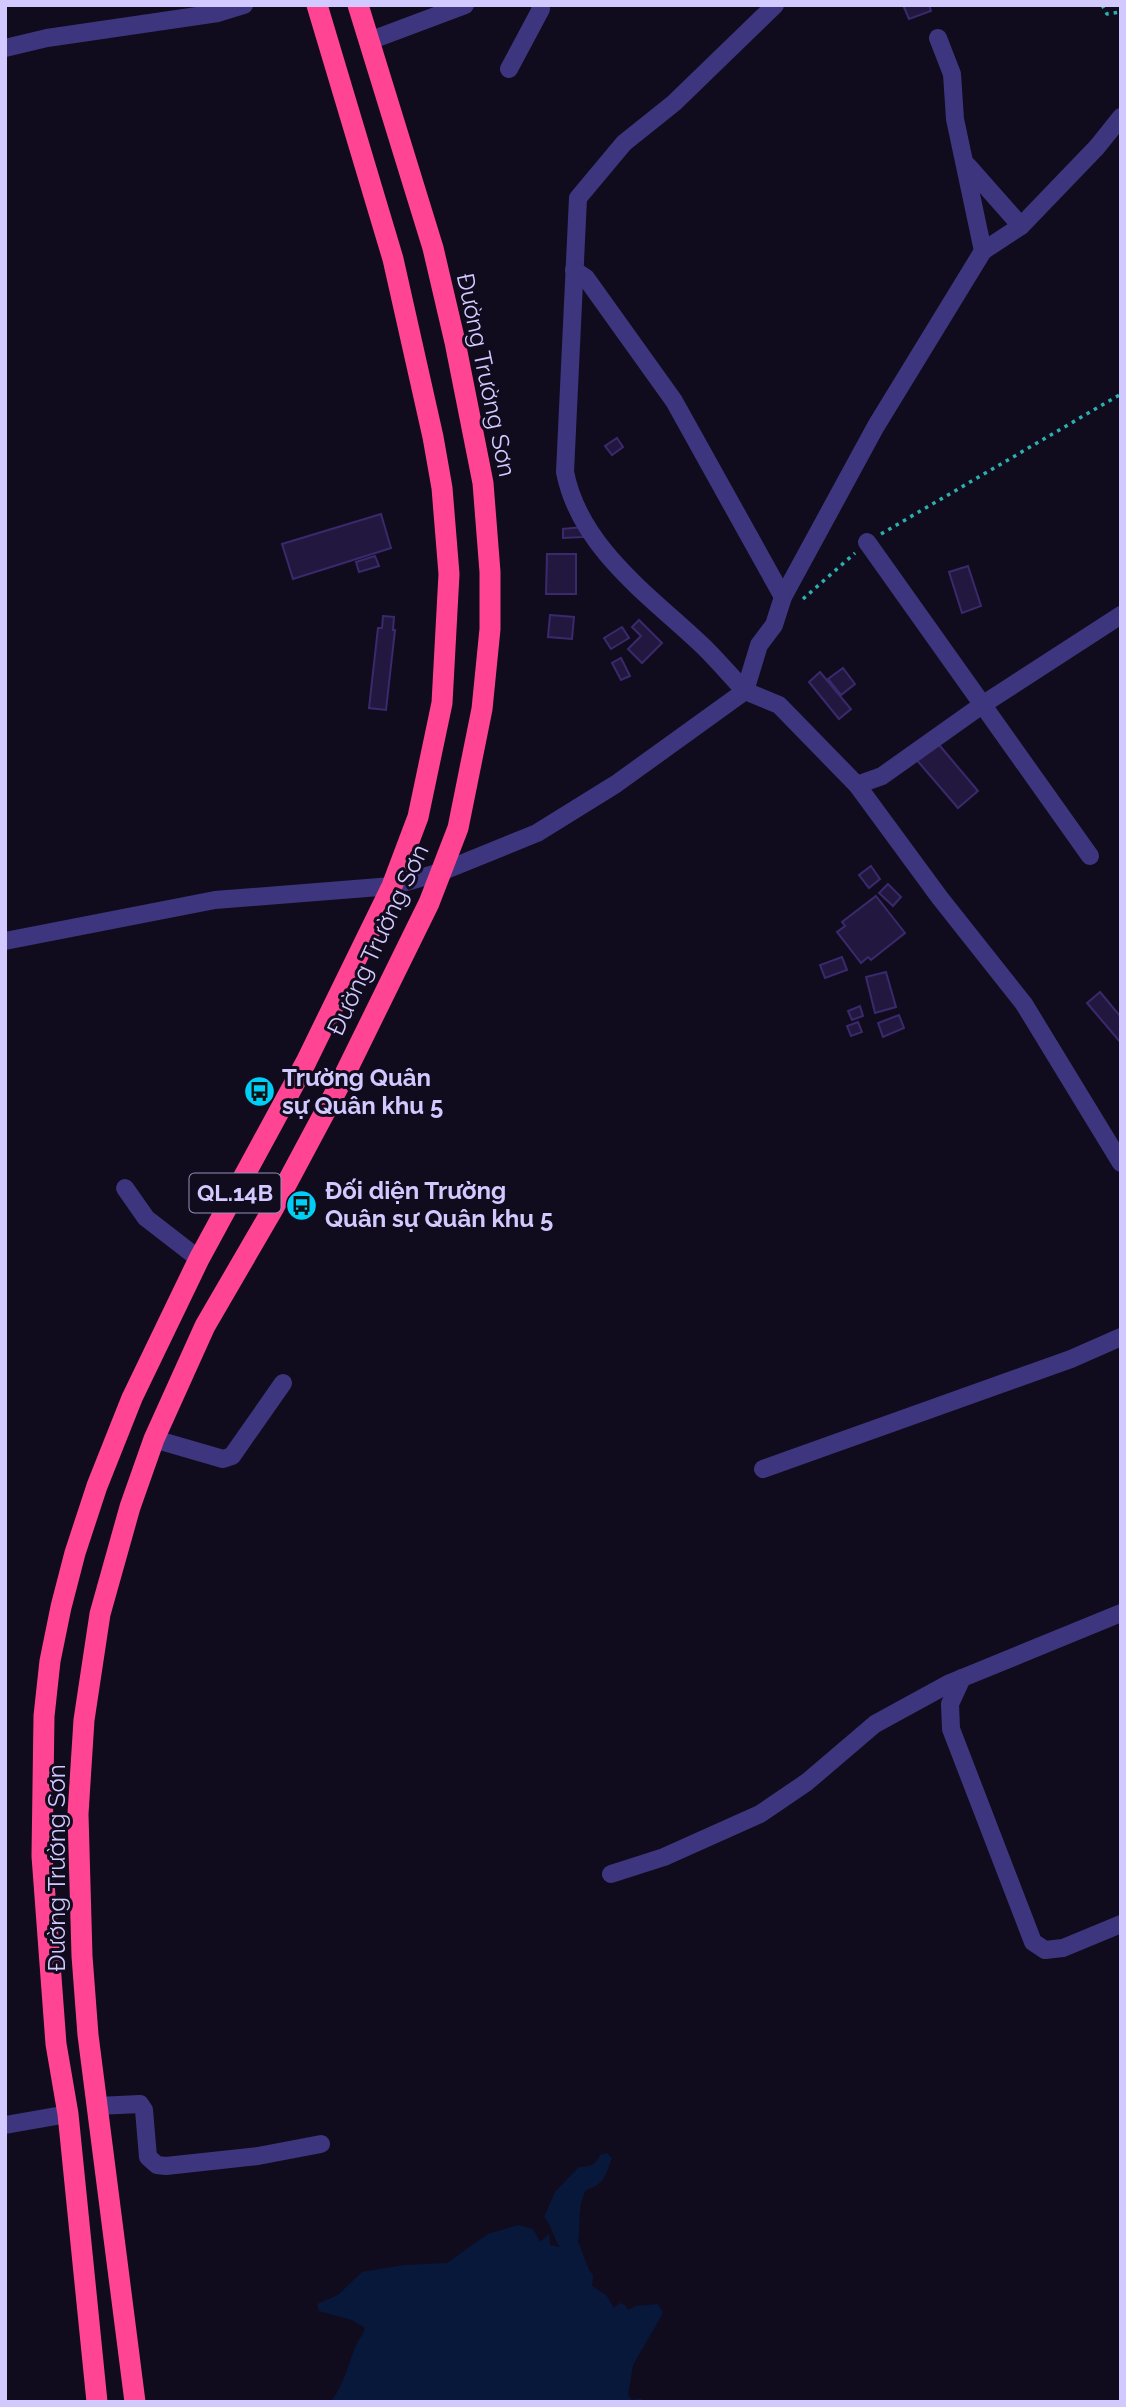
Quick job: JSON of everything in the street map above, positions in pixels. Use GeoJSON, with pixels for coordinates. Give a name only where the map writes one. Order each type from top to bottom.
{"type":"FeatureCollection","features":[{"type":"Feature","properties":{"kind":"highway","name":"Đường Trường Sơn"},"geometry":{"type":"LineString","coordinates":[[97,2402],[68,2114],[56,2044],[42,1856],[41,1762],[50,1661],[71,1567],[97,1486],[132,1398],[199,1259],[306,1062],[392,886],[418,817],[442,703],[449,595],[442,488],[433,437],[393,259],[317,5]]}},
{"type":"Feature","properties":{"kind":"highway","name":"Đường Trường Sơn"},"geometry":{"type":"LineString","coordinates":[[135,2402],[85,1996],[79,1871],[78,1814],[84,1720],[100,1614],[130,1507],[154,1439],[205,1326],[273,1209],[342,1080],[429,903],[457,828],[482,709],[490,629],[486,517],[474,429],[433,248],[358,5]]}},
{"type":"Feature","properties":{"kind":"street"},"geometry":{"type":"LineString","coordinates":[[5,48],[47,38],[218,13],[244,5]]}},
{"type":"Feature","properties":{"kind":"street"},"geometry":{"type":"LineString","coordinates":[[369,41],[466,5]]}},
{"type":"Feature","properties":{"kind":"street"},"geometry":{"type":"LineString","coordinates":[[509,69],[541,9],[540,5]]}},
{"type":"Feature","properties":{"kind":"street"},"geometry":{"type":"LineString","coordinates":[[775,5],[674,103],[624,143],[578,198],[565,472],[568,488],[589,528],[622,574],[705,648],[745,691],[779,705],[857,785],[940,898],[1024,1004],[1119,1155]]}},
{"type":"Feature","properties":{"kind":"street"},"geometry":{"type":"LineString","coordinates":[[938,38],[953,74],[955,119],[983,251]]}},
{"type":"Feature","properties":{"kind":"street"},"geometry":{"type":"LineString","coordinates":[[5,942],[215,900],[392,886],[441,872],[537,834],[616,784],[745,691],[759,645],[774,625],[783,597],[876,426],[983,251],[1021,226],[1097,147],[1121,117]]}},
{"type":"Feature","properties":{"kind":"street"},"geometry":{"type":"LineString","coordinates":[[966,164],[1021,226]]}},
{"type":"Feature","properties":{"kind":"street"},"geometry":{"type":"LineString","coordinates":[[574,270],[586,278],[674,401],[783,597]]}},
{"type":"Feature","properties":{"kind":"street"},"geometry":{"type":"LineString","coordinates":[[867,542],[1090,856]]}},
{"type":"Feature","properties":{"kind":"street"},"geometry":{"type":"LineString","coordinates":[[857,785],[882,776],[982,705],[1121,615]]}},
{"type":"Feature","properties":{"kind":"street"},"geometry":{"type":"LineString","coordinates":[[125,1188],[146,1218],[199,1259]]}},
{"type":"Feature","properties":{"kind":"street"},"geometry":{"type":"LineString","coordinates":[[763,1469],[1071,1359],[1121,1336]]}},
{"type":"Feature","properties":{"kind":"street"},"geometry":{"type":"LineString","coordinates":[[154,1439],[223,1459],[232,1456],[283,1383]]}},
{"type":"Feature","properties":{"kind":"street"},"geometry":{"type":"LineString","coordinates":[[611,1874],[664,1857],[760,1814],[807,1782],[874,1724],[962,1678],[1121,1613]]}},
{"type":"Feature","properties":{"kind":"street"},"geometry":{"type":"LineString","coordinates":[[962,1678],[950,1704],[951,1729],[1033,1942],[1045,1950],[1063,1948],[1121,1924]]}},
{"type":"Feature","properties":{"kind":"street"},"geometry":{"type":"LineString","coordinates":[[97,2106],[140,2104],[144,2110],[148,2157],[157,2165],[258,2156],[321,2144]]}},
{"type":"Feature","properties":{"kind":"street"},"geometry":{"type":"LineString","coordinates":[[5,2125],[68,2114]]}},
{"type":"Feature","properties":{"kind":"path"},"geometry":{"type":"LineString","coordinates":[[1102,5],[1107,14],[1121,12]]}},
{"type":"Feature","properties":{"kind":"path"},"geometry":{"type":"LineString","coordinates":[[774,625],[867,542],[1121,394]]}},
{"type":"Feature","properties":{"kind":"water"},"geometry":{"type":"Polygon","coordinates":[[[607,2153],[612,2158],[604,2178],[586,2190],[583,2196],[578,2242],[593,2275],[592,2286],[606,2295],[614,2308],[620,2303],[628,2310],[635,2306],[658,2304],[663,2313],[633,2365],[628,2395],[632,2400],[641,2398],[644,2402],[331,2402],[365,2328],[352,2320],[319,2311],[317,2304],[338,2295],[362,2272],[404,2265],[447,2263],[488,2234],[518,2225],[533,2229],[540,2242],[549,2234],[550,2245],[560,2247],[544,2217],[555,2192],[579,2167],[592,2165],[600,2155],[607,2153]]]}},
{"type":"Feature","properties":{"kind":"building"},"geometry":{"type":"Polygon","coordinates":[[[903,5],[929,5],[931,11],[909,19],[903,5]]]}},
{"type":"Feature","properties":{"kind":"building"},"geometry":{"type":"Polygon","coordinates":[[[617,438],[623,447],[612,455],[605,446],[617,438]]]}},
{"type":"Feature","properties":{"kind":"building"},"geometry":{"type":"Polygon","coordinates":[[[381,514],[391,548],[293,579],[282,544],[381,514]]]}},
{"type":"Feature","properties":{"kind":"building"},"geometry":{"type":"Polygon","coordinates":[[[582,527],[583,537],[563,538],[563,529],[582,527]]]}},
{"type":"Feature","properties":{"kind":"building"},"geometry":{"type":"Polygon","coordinates":[[[547,554],[576,554],[576,594],[546,594],[547,554]]]}},
{"type":"Feature","properties":{"kind":"building"},"geometry":{"type":"Polygon","coordinates":[[[375,556],[379,566],[359,572],[356,562],[375,556]]]}},
{"type":"Feature","properties":{"kind":"building"},"geometry":{"type":"Polygon","coordinates":[[[968,566],[981,606],[962,613],[949,572],[968,566]]]}},
{"type":"Feature","properties":{"kind":"building"},"geometry":{"type":"Polygon","coordinates":[[[550,615],[574,617],[572,639],[548,637],[550,615]]]}},
{"type":"Feature","properties":{"kind":"building"},"geometry":{"type":"Polygon","coordinates":[[[383,616],[394,617],[395,630],[386,710],[369,708],[378,628],[382,628],[383,616]]]}},
{"type":"Feature","properties":{"kind":"building"},"geometry":{"type":"Polygon","coordinates":[[[639,620],[662,643],[642,663],[628,649],[641,636],[632,627],[639,620]]]}},
{"type":"Feature","properties":{"kind":"building"},"geometry":{"type":"Polygon","coordinates":[[[622,627],[629,638],[611,649],[604,638],[622,627]]]}},
{"type":"Feature","properties":{"kind":"building"},"geometry":{"type":"Polygon","coordinates":[[[621,658],[630,676],[621,680],[612,663],[621,658]]]}},
{"type":"Feature","properties":{"kind":"building"},"geometry":{"type":"Polygon","coordinates":[[[843,668],[855,684],[841,695],[828,679],[843,668]]]}},
{"type":"Feature","properties":{"kind":"building"},"geometry":{"type":"Polygon","coordinates":[[[820,672],[851,709],[839,719],[809,682],[820,672]]]}},
{"type":"Feature","properties":{"kind":"building"},"geometry":{"type":"Polygon","coordinates":[[[935,740],[978,791],[958,808],[915,758],[935,740]]]}},
{"type":"Feature","properties":{"kind":"building"},"geometry":{"type":"Polygon","coordinates":[[[871,866],[880,879],[869,888],[859,875],[871,866]]]}},
{"type":"Feature","properties":{"kind":"building"},"geometry":{"type":"Polygon","coordinates":[[[888,884],[901,897],[893,906],[879,893],[888,884]]]}},
{"type":"Feature","properties":{"kind":"building"},"geometry":{"type":"Polygon","coordinates":[[[876,896],[905,933],[871,960],[868,957],[861,963],[837,932],[845,926],[842,922],[876,896]]]}},
{"type":"Feature","properties":{"kind":"building"},"geometry":{"type":"Polygon","coordinates":[[[842,957],[847,970],[825,978],[820,965],[842,957]]]}},
{"type":"Feature","properties":{"kind":"building"},"geometry":{"type":"Polygon","coordinates":[[[886,972],[896,1007],[875,1013],[866,977],[886,972]]]}},
{"type":"Feature","properties":{"kind":"building"},"geometry":{"type":"Polygon","coordinates":[[[1100,992],[1121,1017],[1121,1043],[1087,1003],[1100,992]]]}},
{"type":"Feature","properties":{"kind":"building"},"geometry":{"type":"Polygon","coordinates":[[[860,1006],[863,1016],[852,1020],[848,1011],[860,1006]]]}},
{"type":"Feature","properties":{"kind":"building"},"geometry":{"type":"Polygon","coordinates":[[[899,1015],[904,1028],[883,1037],[878,1023],[899,1015]]]}},
{"type":"Feature","properties":{"kind":"building"},"geometry":{"type":"Polygon","coordinates":[[[858,1022],[862,1032],[851,1036],[847,1026],[858,1022]]]}},
{"type":"Feature","properties":{"kind":"place","name":"Trường Quân sự Quân khu 5"},"geometry":{"type":"Point","coordinates":[259,1092]}},
{"type":"Feature","properties":{"kind":"place","name":"Đối diện Trường Quân sự Quân khu 5"},"geometry":{"type":"Point","coordinates":[302,1205]}}]}
